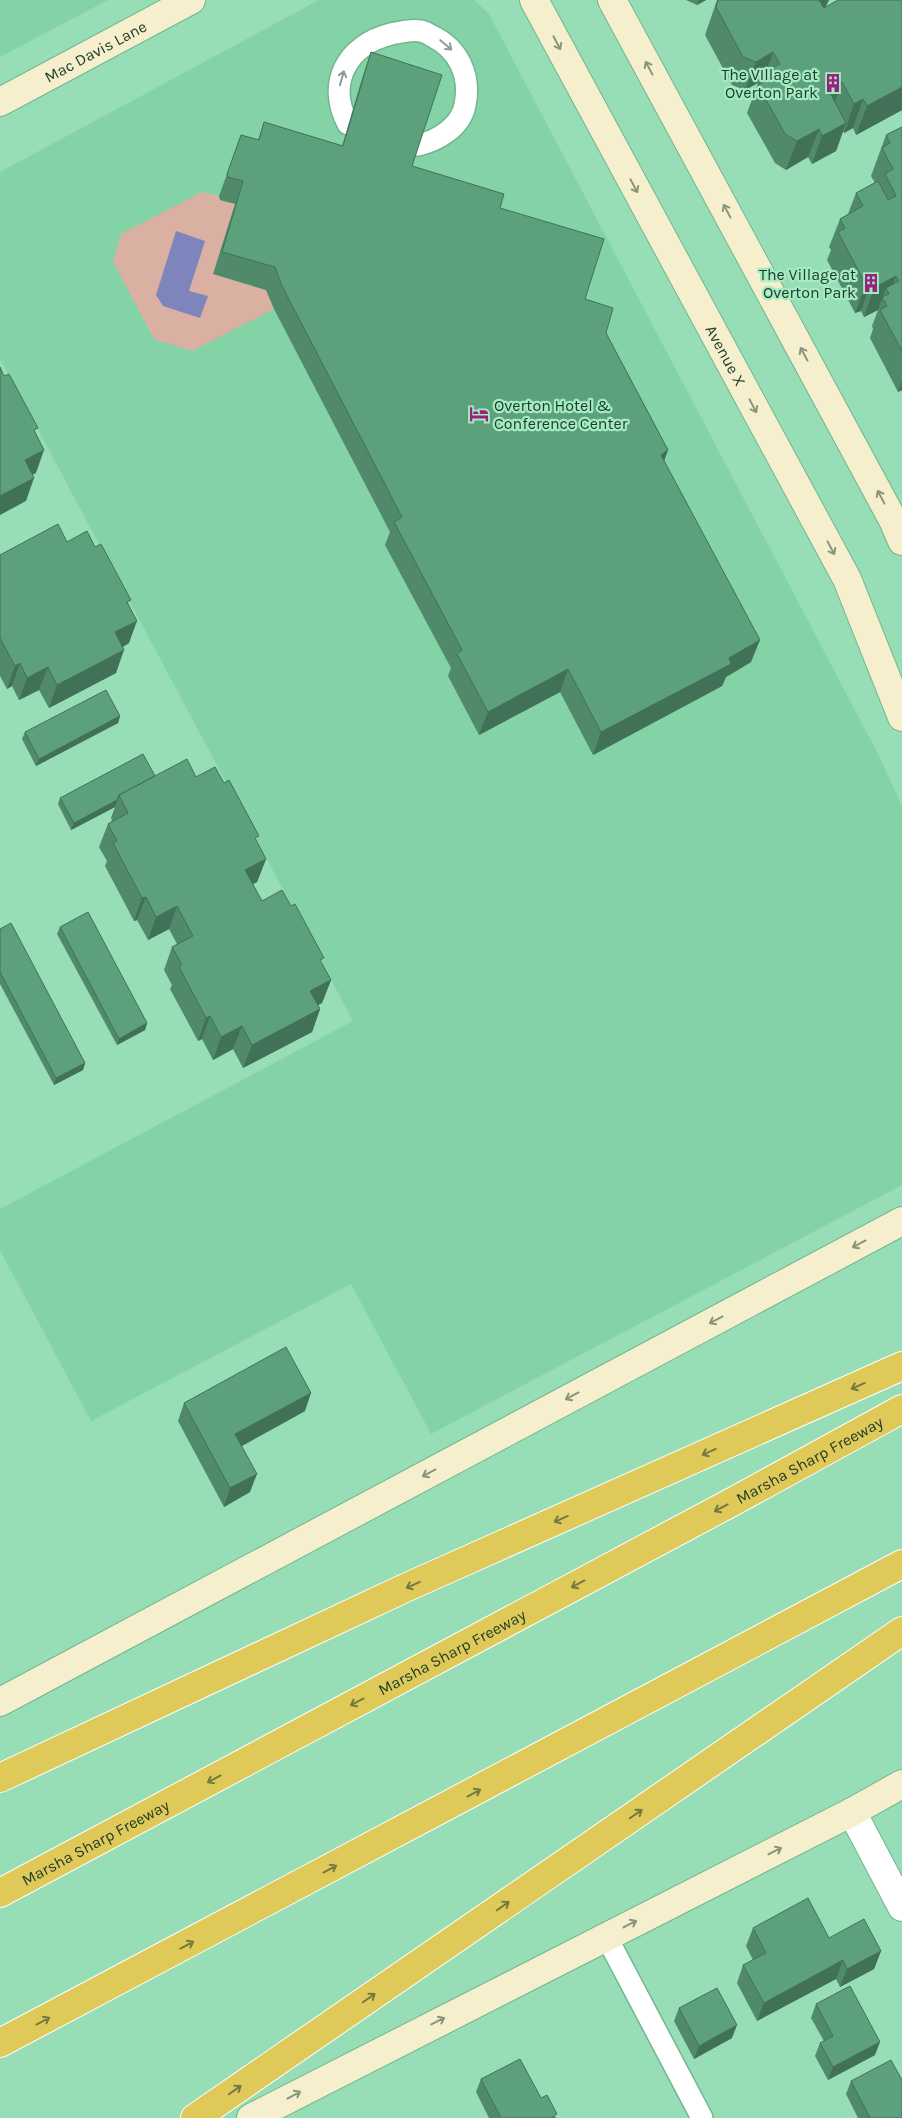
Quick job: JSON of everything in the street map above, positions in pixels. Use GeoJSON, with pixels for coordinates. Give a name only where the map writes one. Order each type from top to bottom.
{"type":"FeatureCollection","features":[{"type":"Feature","properties":{"kind":"highway"},"geometry":{"type":"LineString","coordinates":[[0,1778],[405,1588],[902,1366]]}},
{"type":"Feature","properties":{"kind":"highway","name":"Marsha Sharp Freeway"},"geometry":{"type":"LineString","coordinates":[[0,1893],[902,1409]]}},
{"type":"Feature","properties":{"kind":"highway"},"geometry":{"type":"LineString","coordinates":[[0,2044],[902,1564]]}},
{"type":"Feature","properties":{"kind":"highway"},"geometry":{"type":"LineString","coordinates":[[195,2118],[902,1631]]}},
{"type":"Feature","properties":{"kind":"main road","name":"Mac Davis Lane"},"geometry":{"type":"LineString","coordinates":[[0,102],[190,0]]}},
{"type":"Feature","properties":{"kind":"main road","name":"Avenue X"},"geometry":{"type":"LineString","coordinates":[[534,0],[847,579],[902,717]]}},
{"type":"Feature","properties":{"kind":"main road"},"geometry":{"type":"LineString","coordinates":[[612,0],[884,503],[902,541]]}},
{"type":"Feature","properties":{"kind":"main road"},"geometry":{"type":"LineString","coordinates":[[0,1702],[902,1220]]}},
{"type":"Feature","properties":{"kind":"main road"},"geometry":{"type":"LineString","coordinates":[[251,2118],[852,1812],[902,1784]]}},
{"type":"Feature","properties":{"kind":"street"},"geometry":{"type":"LineString","coordinates":[[852,1812],[902,1907]]}},
{"type":"Feature","properties":{"kind":"lane"},"geometry":{"type":"LineString","coordinates":[[348,124],[341,112],[338,97],[340,76],[347,63],[360,49],[378,38],[401,32],[422,31],[440,40],[454,52],[464,68],[467,88],[465,107],[458,121],[446,133],[431,142],[418,145]]}},
{"type":"Feature","properties":{"kind":"lane"},"geometry":{"type":"LineString","coordinates":[[606,1936],[702,2118]]}},
{"type":"Feature","properties":{"kind":"shaded area"},"geometry":{"type":"Polygon","coordinates":[[[0,0],[108,0],[0,57],[0,0]]]}},
{"type":"Feature","properties":{"kind":"shaded area"},"geometry":{"type":"Polygon","coordinates":[[[319,0],[474,0],[489,14],[878,754],[902,806],[902,1185],[431,1434],[351,1284],[91,1421],[0,1250],[0,1209],[353,1021],[0,358],[0,172],[319,0]]]}},
{"type":"Feature","properties":{"kind":"shaded area"},"geometry":{"type":"Polygon","coordinates":[[[202,192],[219,196],[220,200],[235,204],[214,274],[266,290],[274,309],[192,351],[154,339],[113,261],[121,234],[202,192]]]}},
{"type":"Feature","properties":{"kind":"water"},"geometry":{"type":"Polygon","coordinates":[[[176,231],[205,241],[189,291],[208,296],[200,318],[163,306],[156,295],[176,231]]]}},
{"type":"Feature","properties":{"kind":"building","name":"The VIllage at Overton Park"},"geometry":{"type":"Polygon","coordinates":[[[718,0],[819,0],[824,8],[838,0],[902,0],[902,87],[867,106],[863,99],[854,104],[842,82],[828,89],[846,123],[822,136],[819,129],[797,141],[785,134],[758,85],[765,81],[761,73],[780,64],[773,52],[756,62],[743,57],[716,7],[718,0]]]}},
{"type":"Feature","properties":{"kind":"building","name":"Overton Hotel & Conference Center"},"geometry":{"type":"Polygon","coordinates":[[[371,52],[442,75],[412,166],[504,194],[500,208],[604,239],[585,299],[613,308],[606,333],[668,450],[661,455],[760,640],[729,658],[731,664],[601,732],[568,669],[488,712],[457,654],[462,650],[394,522],[402,517],[282,286],[275,267],[222,252],[243,181],[228,177],[227,174],[241,135],[259,140],[264,122],[343,146],[371,52]]]}},
{"type":"Feature","properties":{"kind":"building"},"geometry":{"type":"Polygon","coordinates":[[[902,127],[902,351],[880,310],[887,306],[882,297],[889,294],[886,288],[899,281],[896,276],[874,288],[871,282],[866,285],[838,232],[845,228],[840,219],[863,206],[856,193],[878,181],[888,200],[896,196],[885,174],[893,169],[882,148],[890,143],[886,135],[902,127]]]}},
{"type":"Feature","properties":{"kind":"building"},"geometry":{"type":"Polygon","coordinates":[[[0,367],[4,376],[9,374],[38,428],[34,430],[44,450],[25,460],[34,478],[0,496],[0,367]]]}},
{"type":"Feature","properties":{"kind":"building"},"geometry":{"type":"Polygon","coordinates":[[[58,524],[67,542],[87,531],[95,547],[101,544],[131,600],[127,602],[137,621],[115,632],[124,650],[57,685],[48,667],[27,678],[20,663],[15,666],[0,638],[0,555],[58,524]]]}},
{"type":"Feature","properties":{"kind":"building"},"geometry":{"type":"Polygon","coordinates":[[[106,690],[120,716],[39,759],[25,732],[106,690]]]}},
{"type":"Feature","properties":{"kind":"building"},"geometry":{"type":"Polygon","coordinates":[[[143,754],[155,776],[119,795],[117,800],[74,823],[60,798],[143,754]]]}},
{"type":"Feature","properties":{"kind":"building"},"geometry":{"type":"Polygon","coordinates":[[[187,759],[196,777],[215,767],[224,783],[229,780],[259,836],[255,838],[266,859],[245,870],[262,901],[282,890],[291,906],[295,904],[324,958],[320,960],[331,980],[310,991],[320,1009],[252,1045],[242,1026],[221,1037],[210,1016],[206,1018],[179,967],[182,965],[172,947],[193,936],[177,906],[156,917],[146,897],[142,898],[113,843],[117,841],[108,824],[128,813],[119,795],[187,759]]]}},
{"type":"Feature","properties":{"kind":"building"},"geometry":{"type":"Polygon","coordinates":[[[88,912],[147,1023],[119,1039],[60,927],[88,912]]]}},
{"type":"Feature","properties":{"kind":"building"},"geometry":{"type":"Polygon","coordinates":[[[11,923],[85,1063],[56,1078],[0,972],[0,929],[11,923]]]}},
{"type":"Feature","properties":{"kind":"building"},"geometry":{"type":"Polygon","coordinates":[[[286,1347],[311,1393],[235,1434],[257,1474],[230,1488],[184,1403],[286,1347]]]}},
{"type":"Feature","properties":{"kind":"building"},"geometry":{"type":"Polygon","coordinates":[[[808,1898],[829,1938],[864,1919],[881,1951],[847,1969],[843,1960],[764,2003],[743,1965],[766,1953],[753,1928],[808,1898]]]}},
{"type":"Feature","properties":{"kind":"building"},"geometry":{"type":"Polygon","coordinates":[[[850,1986],[880,2042],[833,2067],[820,2043],[833,2036],[816,2004],[850,1986]]]}},
{"type":"Feature","properties":{"kind":"building"},"geometry":{"type":"Polygon","coordinates":[[[717,1988],[737,2025],[699,2046],[679,2008],[717,1988]]]}},
{"type":"Feature","properties":{"kind":"building"},"geometry":{"type":"Polygon","coordinates":[[[520,2059],[541,2098],[547,2095],[557,2114],[551,2118],[501,2118],[481,2079],[520,2059]]]}},
{"type":"Feature","properties":{"kind":"building"},"geometry":{"type":"Polygon","coordinates":[[[891,2060],[902,2080],[902,2118],[870,2118],[851,2081],[891,2060]]]}},
{"type":"Feature","properties":{"kind":"place","name":"The VIllage at Overton Park"},"geometry":{"type":"Point","coordinates":[833,83]}},
{"type":"Feature","properties":{"kind":"place","name":"The Village at Overton Park"},"geometry":{"type":"Point","coordinates":[871,283]}},
{"type":"Feature","properties":{"kind":"place","name":"Overton Hotel & Conference Center"},"geometry":{"type":"Point","coordinates":[479,414]}}]}
